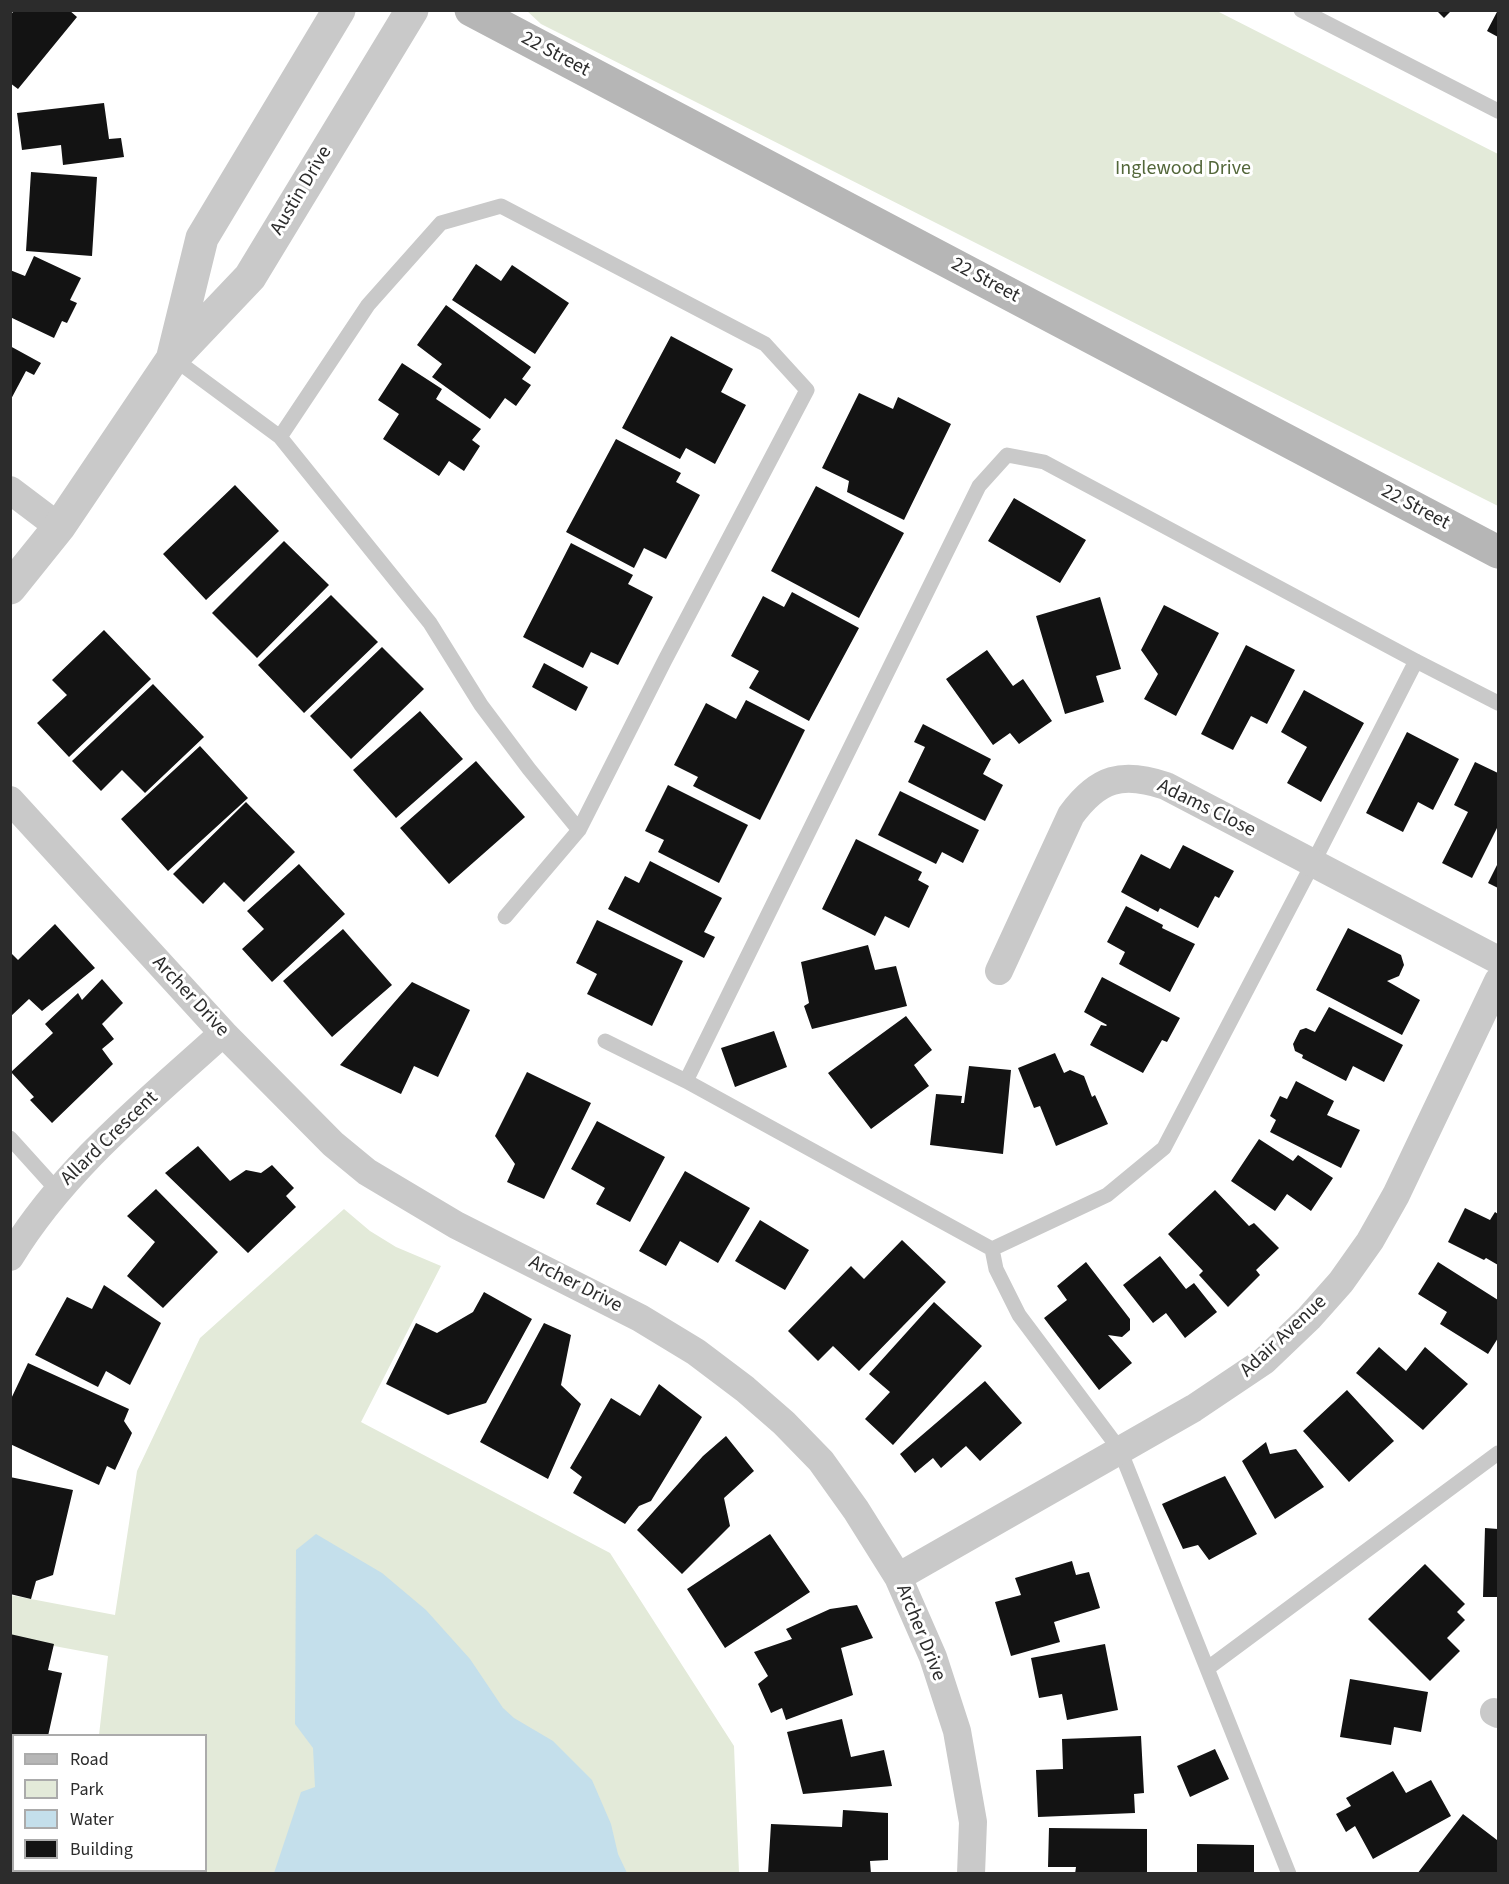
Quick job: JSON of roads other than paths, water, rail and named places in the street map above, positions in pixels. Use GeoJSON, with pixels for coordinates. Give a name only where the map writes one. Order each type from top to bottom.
{"type":"FeatureCollection","features":[{"type":"Feature","properties":{"kind":"main road","name":"22 Street"},"geometry":{"type":"LineString","coordinates":[[471,10],[1498,552]]}},
{"type":"Feature","properties":{"kind":"street","name":"Austin Drive"},"geometry":{"type":"LineString","coordinates":[[173,358],[202,238],[339,10]]}},
{"type":"Feature","properties":{"kind":"street","name":"Austin Drive"},"geometry":{"type":"LineString","coordinates":[[10,588],[59,527],[173,358],[250,277],[412,10]]}},
{"type":"Feature","properties":{"kind":"street"},"geometry":{"type":"LineString","coordinates":[[10,490],[59,527]]}},
{"type":"Feature","properties":{"kind":"street","name":"Adams Close"},"geometry":{"type":"LineString","coordinates":[[999,971],[1071,815],[1083,799],[1094,788],[1111,781],[1147,780],[1166,786],[1498,960]]}},
{"type":"Feature","properties":{"kind":"street","name":"Archer Drive"},"geometry":{"type":"LineString","coordinates":[[10,800],[223,1033],[333,1144],[367,1172],[456,1225],[640,1318],[696,1352],[745,1389],[784,1423],[821,1461],[856,1510],[897,1576],[933,1657],[957,1731],[973,1822],[971,1874]]}},
{"type":"Feature","properties":{"kind":"street","name":"Adair Avenue"},"geometry":{"type":"LineString","coordinates":[[897,1576],[1194,1408],[1264,1361],[1309,1318],[1341,1282],[1371,1240],[1396,1195],[1498,981]]}},
{"type":"Feature","properties":{"kind":"street","name":"Allard Crescent"},"geometry":{"type":"LineString","coordinates":[[10,1257],[57,1190],[101,1143],[223,1033]]}},
{"type":"Feature","properties":{"kind":"lane"},"geometry":{"type":"LineString","coordinates":[[1301,10],[1498,111]]}},
{"type":"Feature","properties":{"kind":"lane"},"geometry":{"type":"LineString","coordinates":[[280,437],[368,305],[441,223],[501,206],[765,344],[807,390],[665,660],[579,830],[505,917]]}},
{"type":"Feature","properties":{"kind":"lane"},"geometry":{"type":"LineString","coordinates":[[173,358],[280,437],[430,623],[481,705],[579,830]]}},
{"type":"Feature","properties":{"kind":"lane"},"geometry":{"type":"LineString","coordinates":[[686,1081],[979,486],[1007,455],[1044,462],[1498,703]]}},
{"type":"Feature","properties":{"kind":"lane"},"geometry":{"type":"LineString","coordinates":[[992,1249],[1107,1195],[1164,1148],[1416,661]]}},
{"type":"Feature","properties":{"kind":"lane"},"geometry":{"type":"LineString","coordinates":[[605,1041],[686,1081],[992,1249],[996,1269],[1019,1315],[1120,1450],[1289,1874]]}},
{"type":"Feature","properties":{"kind":"lane"},"geometry":{"type":"LineString","coordinates":[[10,1138],[57,1190]]}},
{"type":"Feature","properties":{"kind":"lane"},"geometry":{"type":"LineString","coordinates":[[1208,1668],[1498,1454]]}},
{"type":"Feature","properties":{"kind":"water"},"geometry":{"type":"Polygon","coordinates":[[[316,1534],[382,1573],[426,1610],[470,1659],[503,1708],[514,1718],[553,1741],[592,1780],[611,1824],[618,1854],[627,1873],[274,1873],[301,1792],[315,1787],[313,1748],[295,1724],[296,1550],[316,1534]]]}},
{"type":"Feature","properties":{"kind":"park label","name":"Inglewood Drive"},"geometry":{"type":"Point","coordinates":[1183,170]}}]}
